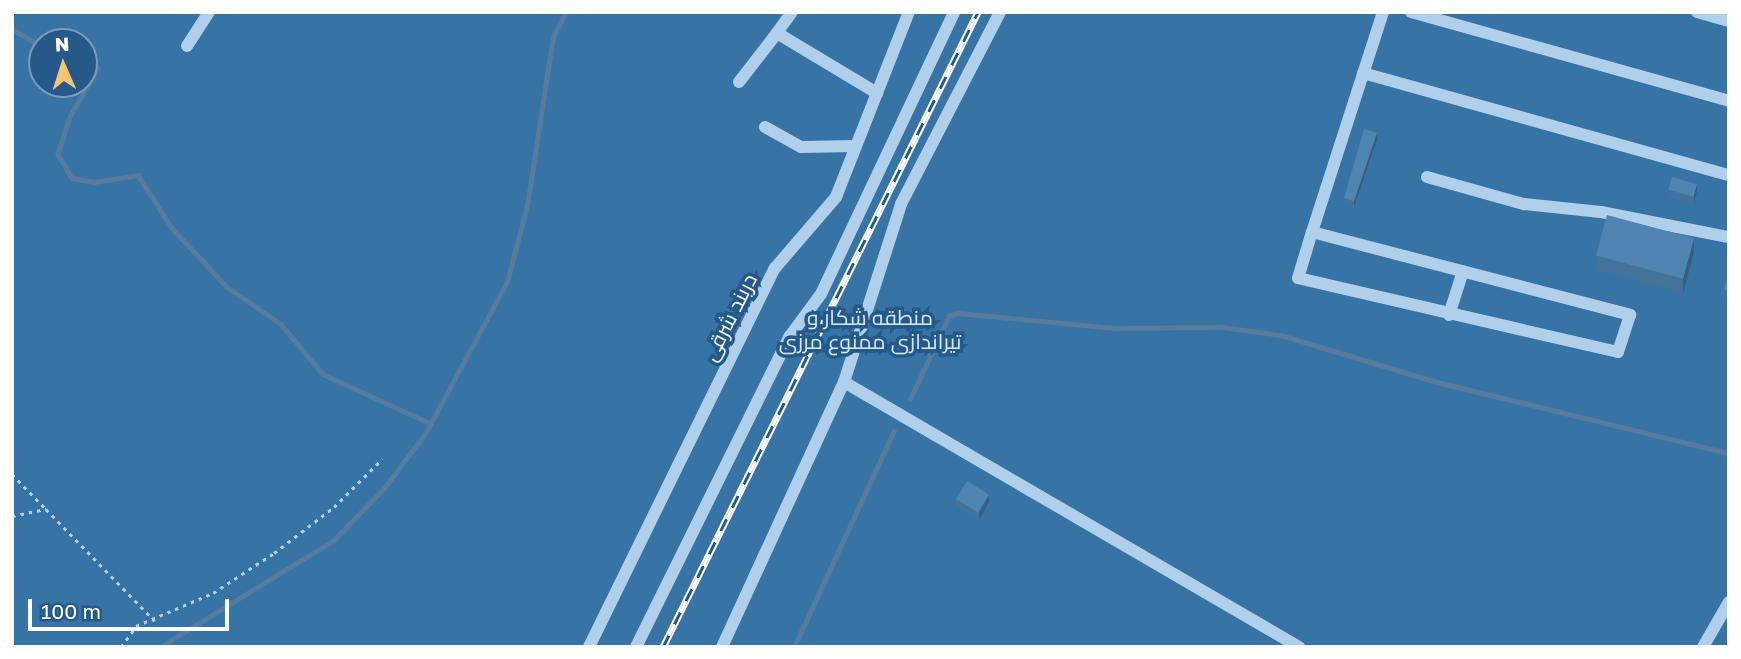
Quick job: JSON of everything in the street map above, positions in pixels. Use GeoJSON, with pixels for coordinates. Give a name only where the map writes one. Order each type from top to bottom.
{"type":"FeatureCollection","features":[{"type":"Feature","properties":{"kind":"street"},"geometry":{"type":"LineString","coordinates":[[187,46],[209,12]]}},
{"type":"Feature","properties":{"kind":"street"},"geometry":{"type":"LineString","coordinates":[[739,82],[792,12]]}},
{"type":"Feature","properties":{"kind":"street","name":"دربند شرقی"},"geometry":{"type":"LineString","coordinates":[[589,647],[775,268],[836,197],[909,12]]}},
{"type":"Feature","properties":{"kind":"street"},"geometry":{"type":"LineString","coordinates":[[636,647],[790,336],[821,294],[954,12]]}},
{"type":"Feature","properties":{"kind":"street"},"geometry":{"type":"LineString","coordinates":[[722,647],[844,382],[901,204],[1000,12]]}},
{"type":"Feature","properties":{"kind":"street"},"geometry":{"type":"LineString","coordinates":[[1312,232],[1630,315],[1618,352],[1298,278],[1312,232],[1383,12]]}},
{"type":"Feature","properties":{"kind":"street"},"geometry":{"type":"LineString","coordinates":[[1411,12],[1729,102]]}},
{"type":"Feature","properties":{"kind":"street"},"geometry":{"type":"LineString","coordinates":[[1697,12],[1729,21]]}},
{"type":"Feature","properties":{"kind":"street"},"geometry":{"type":"LineString","coordinates":[[777,33],[877,93]]}},
{"type":"Feature","properties":{"kind":"street"},"geometry":{"type":"LineString","coordinates":[[1363,73],[1729,175]]}},
{"type":"Feature","properties":{"kind":"street"},"geometry":{"type":"LineString","coordinates":[[765,127],[801,147],[856,146]]}},
{"type":"Feature","properties":{"kind":"street"},"geometry":{"type":"LineString","coordinates":[[1427,177],[1524,204],[1601,212],[1729,237]]}},
{"type":"Feature","properties":{"kind":"street"},"geometry":{"type":"LineString","coordinates":[[1449,315],[1463,271]]}},
{"type":"Feature","properties":{"kind":"street"},"geometry":{"type":"LineString","coordinates":[[844,382],[1299,647]]}},
{"type":"Feature","properties":{"kind":"street"},"geometry":{"type":"LineString","coordinates":[[1703,647],[1729,602]]}},
{"type":"Feature","properties":{"kind":"path"},"geometry":{"type":"LineString","coordinates":[[121,647],[136,626],[155,621],[213,593],[274,553],[334,507],[382,459]]}},
{"type":"Feature","properties":{"kind":"path"},"geometry":{"type":"LineString","coordinates":[[12,474],[155,621]]}},
{"type":"Feature","properties":{"kind":"path"},"geometry":{"type":"LineString","coordinates":[[12,516],[46,509]]}},
{"type":"Feature","properties":{"kind":"green space","name":"منطقه شکار و تیراندازی ممنوع مرزی"},"geometry":{"type":"Polygon","coordinates":[[[12,12],[1729,12],[1729,647],[12,647],[12,12]]]}},
{"type":"Feature","properties":{"kind":"building"},"geometry":{"type":"Polygon","coordinates":[[[1364,129],[1377,133],[1354,201],[1344,198],[1364,129]]]}},
{"type":"Feature","properties":{"kind":"building"},"geometry":{"type":"Polygon","coordinates":[[[1672,177],[1697,184],[1693,197],[1668,189],[1672,177]]]}},
{"type":"Feature","properties":{"kind":"building"},"geometry":{"type":"Polygon","coordinates":[[[1607,215],[1694,238],[1683,279],[1596,256],[1607,215]]]}},
{"type":"Feature","properties":{"kind":"building"},"geometry":{"type":"Polygon","coordinates":[[[1729,271],[1729,291],[1724,289],[1729,271]]]}},
{"type":"Feature","properties":{"kind":"building"},"geometry":{"type":"Polygon","coordinates":[[[967,481],[989,495],[978,513],[956,499],[967,481]]]}},
{"type":"Feature","properties":{"kind":"waterway"},"geometry":{"type":"LineString","coordinates":[[160,647],[334,540],[384,488],[425,434],[507,282],[527,206],[553,37],[566,12]]}},
{"type":"Feature","properties":{"kind":"waterway"},"geometry":{"type":"LineString","coordinates":[[12,29],[28,38]]}},
{"type":"Feature","properties":{"kind":"waterway"},"geometry":{"type":"LineString","coordinates":[[81,98],[70,117],[58,154],[72,178],[94,182],[138,175],[172,228],[227,287],[281,324],[323,374],[431,424]]}},
{"type":"Feature","properties":{"kind":"waterway"},"geometry":{"type":"LineString","coordinates":[[910,399],[949,316],[958,313],[1114,328],[1222,327],[1281,335],[1437,382],[1729,453]]}},
{"type":"Feature","properties":{"kind":"waterway"},"geometry":{"type":"LineString","coordinates":[[794,647],[894,431]]}},
{"type":"Feature","properties":{"kind":"railway"},"geometry":{"type":"LineString","coordinates":[[663,647],[978,12]]}}]}
